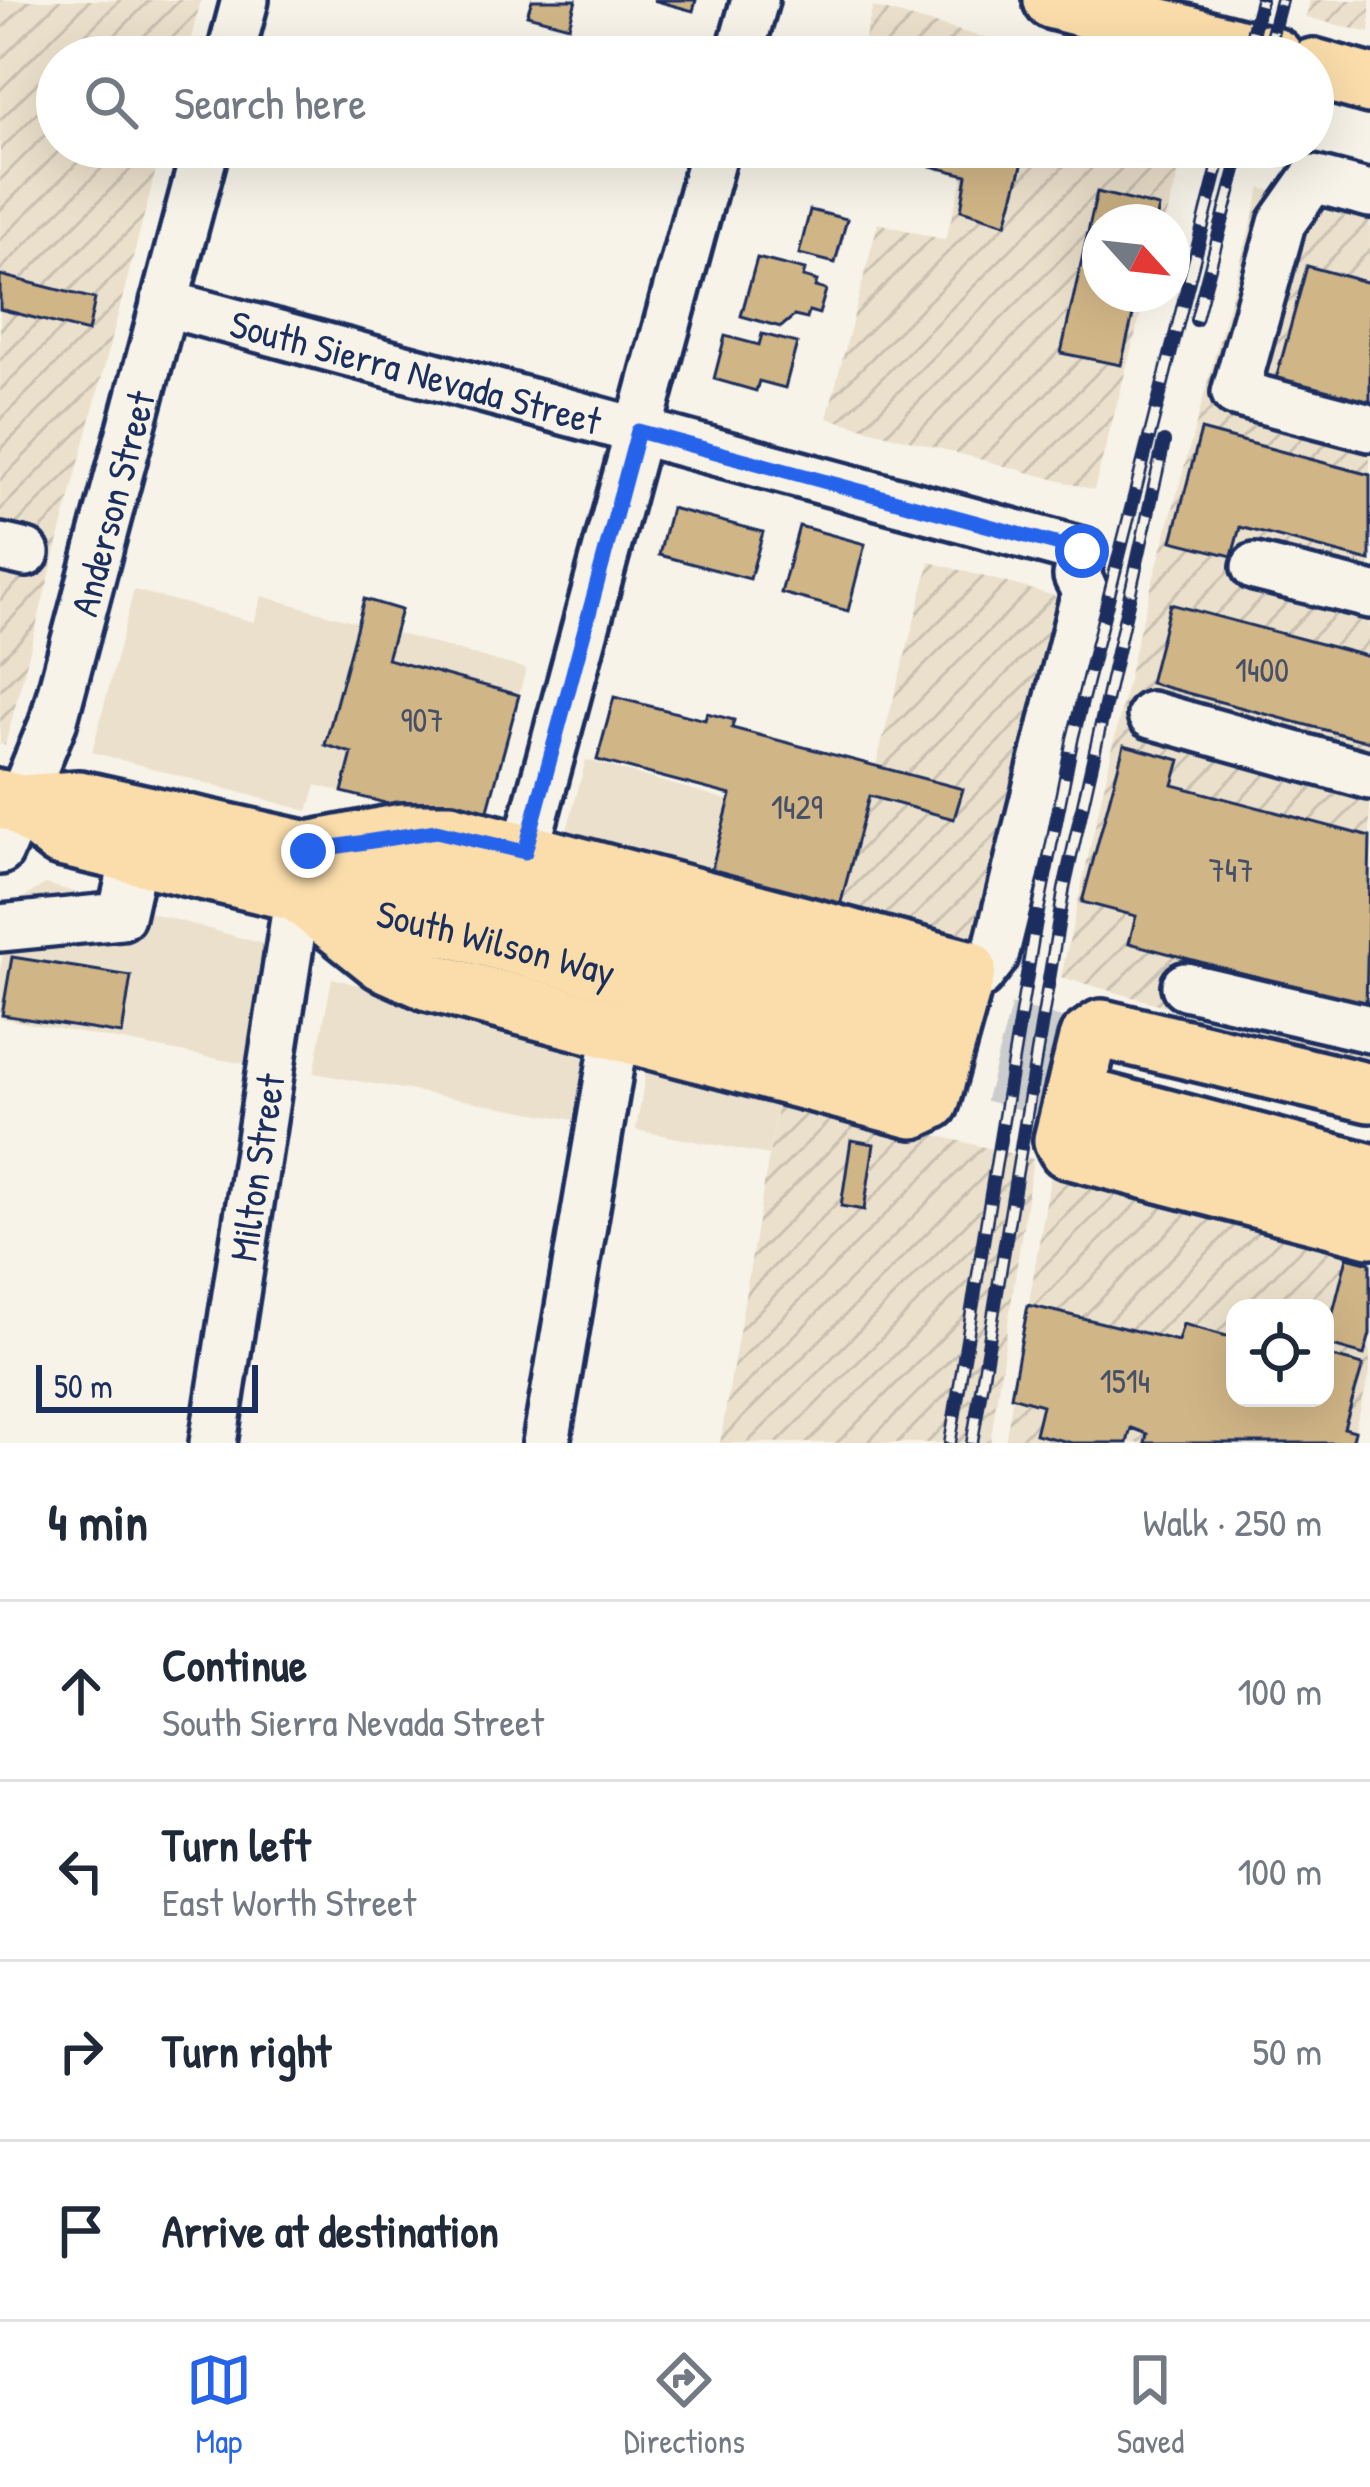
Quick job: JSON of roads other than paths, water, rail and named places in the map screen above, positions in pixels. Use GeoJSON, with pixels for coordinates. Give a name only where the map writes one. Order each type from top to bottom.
{"type":"FeatureCollection","features":[{"type":"Feature","properties":{"kind":"main road"},"geometry":{"type":"LineString","coordinates":[[1053,0],[1156,13],[1218,36]]}},
{"type":"Feature","properties":{"kind":"main road"},"geometry":{"type":"LineString","coordinates":[[1334,74],[1370,84]]}},
{"type":"Feature","properties":{"kind":"main road","name":"South Wilson Way"},"geometry":{"type":"LineString","coordinates":[[6,818],[79,800],[303,872],[916,1031]]}},
{"type":"Feature","properties":{"kind":"main road","name":"South Wilson Way"},"geometry":{"type":"LineString","coordinates":[[6,818],[135,854],[303,872]]}},
{"type":"Feature","properties":{"kind":"main road"},"geometry":{"type":"LineString","coordinates":[[436,831],[525,852],[967,968],[930,1101],[913,1108],[428,981],[382,961],[303,872],[436,831]]}},
{"type":"Feature","properties":{"kind":"main road"},"geometry":{"type":"LineString","coordinates":[[1370,1093],[1102,1029],[1088,1039],[1063,1140],[1067,1149],[1370,1228]]}},
{"type":"Feature","properties":{"kind":"main road"},"geometry":{"type":"LineString","coordinates":[[1370,1129],[1110,1083],[1370,1172]]}},
{"type":"Feature","properties":{"kind":"street"},"geometry":{"type":"LineString","coordinates":[[236,36],[245,0]]}},
{"type":"Feature","properties":{"kind":"street"},"geometry":{"type":"LineString","coordinates":[[745,36],[754,0]]}},
{"type":"Feature","properties":{"kind":"street","name":"Anderson Street"},"geometry":{"type":"LineString","coordinates":[[6,818],[53,723],[200,168]]}},
{"type":"Feature","properties":{"kind":"street"},"geometry":{"type":"LineString","coordinates":[[525,852],[709,168]]}},
{"type":"Feature","properties":{"kind":"street"},"geometry":{"type":"LineString","coordinates":[[1370,194],[1313,179],[1282,223],[1235,393],[1370,428]]}},
{"type":"Feature","properties":{"kind":"street","name":"South Sierra Nevada Street"},"geometry":{"type":"LineString","coordinates":[[164,303],[1082,551],[1078,576],[1084,592],[995,956],[980,975],[967,968]]}},
{"type":"Feature","properties":{"kind":"street"},"geometry":{"type":"LineString","coordinates":[[1255,567],[1370,595]]}},
{"type":"Feature","properties":{"kind":"street"},"geometry":{"type":"LineString","coordinates":[[1151,715],[1370,776]]}},
{"type":"Feature","properties":{"kind":"street"},"geometry":{"type":"LineString","coordinates":[[0,928],[121,916],[135,854]]}},
{"type":"Feature","properties":{"kind":"street","name":"Milton Street"},"geometry":{"type":"LineString","coordinates":[[213,1443],[303,872]]}},
{"type":"Feature","properties":{"kind":"street"},"geometry":{"type":"LineString","coordinates":[[1184,986],[1370,1029]]}},
{"type":"Feature","properties":{"kind":"street"},"geometry":{"type":"LineString","coordinates":[[546,1443],[616,1031]]}},
{"type":"Feature","properties":{"kind":"tunnel"},"geometry":{"type":"LineString","coordinates":[[922,1010],[1116,1062]]}},
{"type":"Feature","properties":{"kind":"tunnel"},"geometry":{"type":"LineString","coordinates":[[911,1051],[1105,1103]]}},
{"type":"Feature","properties":{"kind":"railway"},"geometry":{"type":"LineString","coordinates":[[1252,36],[1261,0]]}},
{"type":"Feature","properties":{"kind":"railway"},"geometry":{"type":"LineString","coordinates":[[1272,36],[1281,0]]}},
{"type":"Feature","properties":{"kind":"railway"},"geometry":{"type":"LineString","coordinates":[[950,1443],[1035,927],[1073,737],[1218,168]]}},
{"type":"Feature","properties":{"kind":"railway"},"geometry":{"type":"LineString","coordinates":[[1196,320],[1236,168]]}},
{"type":"Feature","properties":{"kind":"railway"},"geometry":{"type":"LineString","coordinates":[[972,1443],[1064,889],[1164,442]]}}]}
